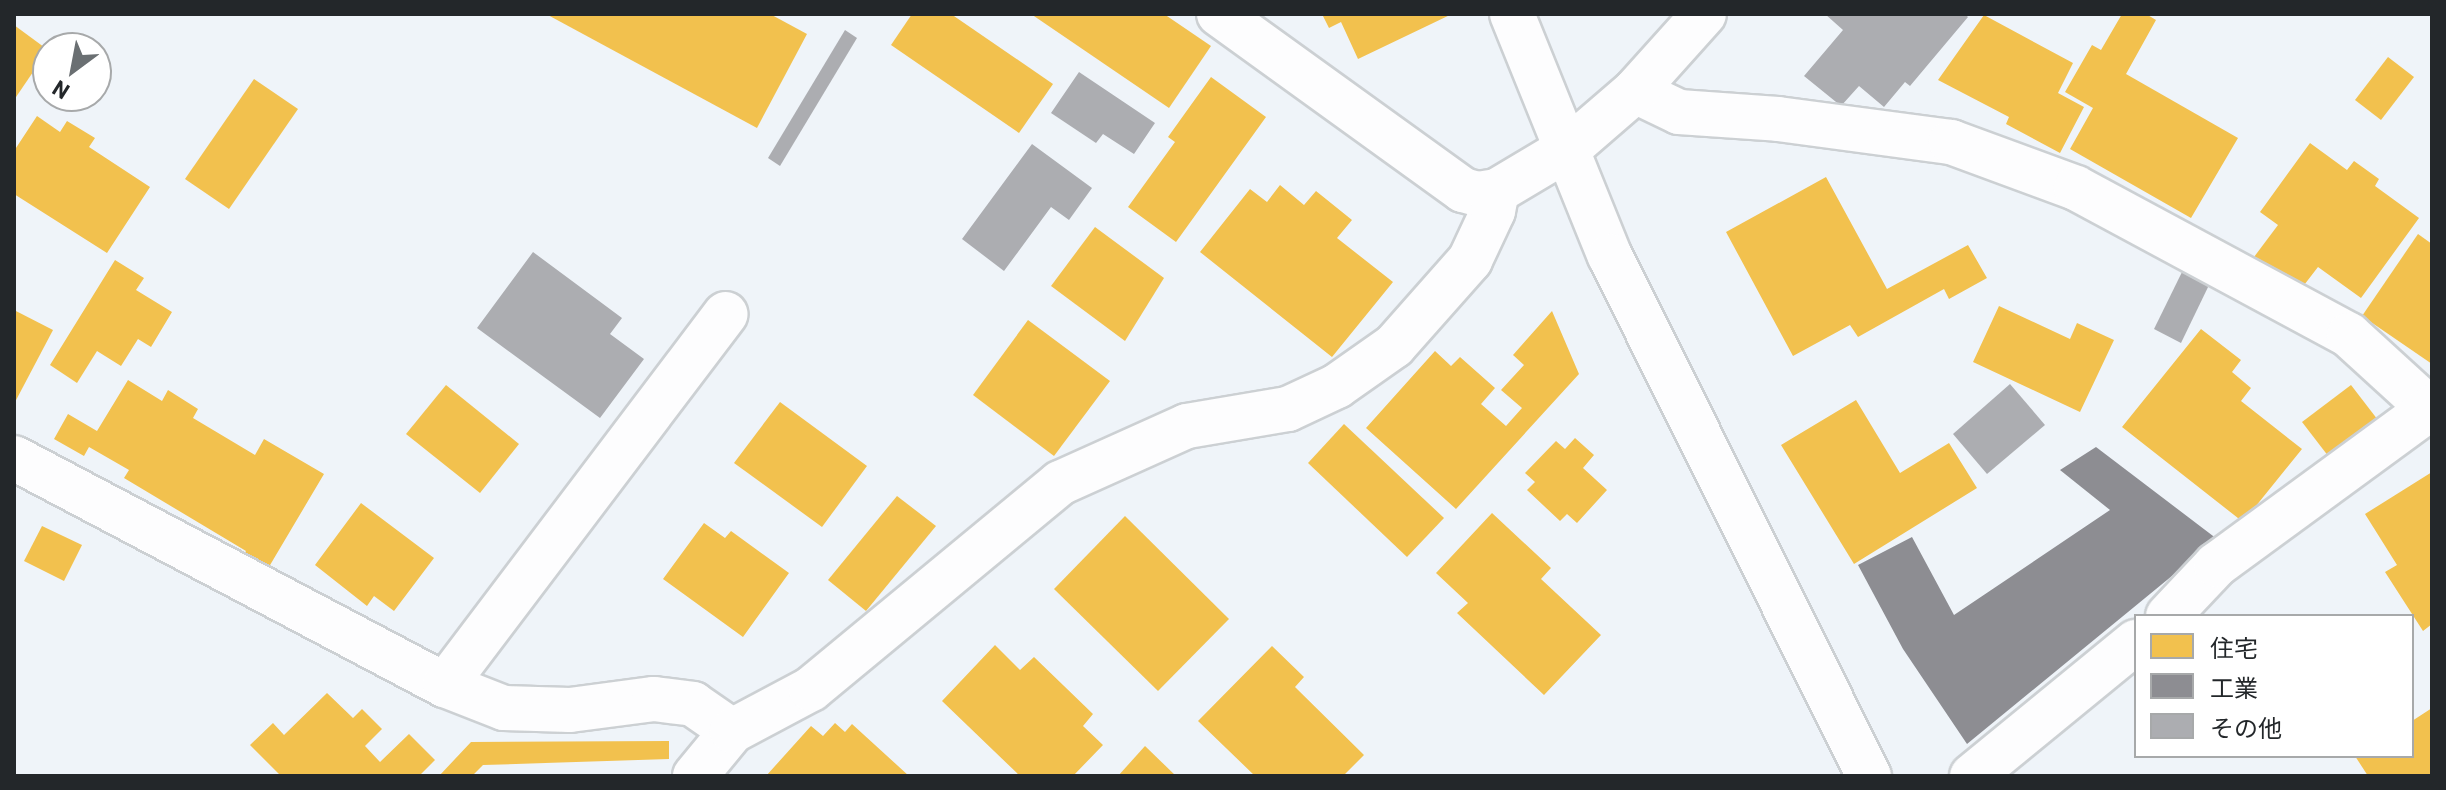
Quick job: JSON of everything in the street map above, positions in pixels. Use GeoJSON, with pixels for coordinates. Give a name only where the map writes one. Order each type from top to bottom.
{"type":"FeatureCollection","features":[{"type":"Feature","properties":{"kind":"street"},"geometry":{"type":"LineString","coordinates":[[1219,14],[1463,190],[1478,194],[1497,191],[1569,148],[1635,91],[1704,14]]}},
{"type":"Feature","properties":{"kind":"street"},"geometry":{"type":"LineString","coordinates":[[1512,14],[1569,148],[1610,256],[1659,360],[1869,776]]}},
{"type":"Feature","properties":{"kind":"street"},"geometry":{"type":"LineString","coordinates":[[1635,91],[1679,112],[1778,119],[1951,142],[2076,188],[2349,335],[2431,408],[2216,565],[2170,614]]}},
{"type":"Feature","properties":{"kind":"street"},"geometry":{"type":"LineString","coordinates":[[695,776],[732,731],[811,689],[1060,483],[1187,426],[1288,409],[1337,386],[1383,354],[1470,260],[1493,211],[1497,191]]}},
{"type":"Feature","properties":{"kind":"street"},"geometry":{"type":"LineString","coordinates":[[445,685],[726,314]]}},
{"type":"Feature","properties":{"kind":"street"},"geometry":{"type":"LineString","coordinates":[[14,458],[445,685],[504,708],[570,710],[654,699],[693,704],[732,731]]}},
{"type":"Feature","properties":{"kind":"street"},"geometry":{"type":"LineString","coordinates":[[1972,776],[2134,644]]}},
{"type":"Feature","properties":{"kind":"building: 住宅"},"geometry":{"type":"Polygon","coordinates":[[[546,14],[770,14],[807,34],[757,128],[546,14]]]}},
{"type":"Feature","properties":{"kind":"building: 住宅"},"geometry":{"type":"Polygon","coordinates":[[[912,14],[951,14],[1053,84],[1019,133],[891,45],[912,14]]]}},
{"type":"Feature","properties":{"kind":"building: 住宅"},"geometry":{"type":"Polygon","coordinates":[[[1031,14],[1164,14],[1211,46],[1169,108],[1031,14]]]}},
{"type":"Feature","properties":{"kind":"building: 住宅"},"geometry":{"type":"Polygon","coordinates":[[[1322,14],[1452,14],[1358,59],[1341,22],[1329,28],[1322,14]]]}},
{"type":"Feature","properties":{"kind":"building: 住宅"},"geometry":{"type":"Polygon","coordinates":[[[2122,14],[2146,14],[2156,20],[2126,74],[2238,138],[2191,218],[2070,149],[2093,108],[2065,92],[2092,45],[2101,50],[2122,14]]]}},
{"type":"Feature","properties":{"kind":"building: 住宅"},"geometry":{"type":"Polygon","coordinates":[[[1984,15],[2073,63],[2058,93],[2084,107],[2060,153],[2006,124],[2009,117],[1938,80],[1984,15]]]}},
{"type":"Feature","properties":{"kind":"building: 住宅"},"geometry":{"type":"Polygon","coordinates":[[[14,25],[32,38],[32,74],[14,100],[14,25]]]}},
{"type":"Feature","properties":{"kind":"building: 住宅"},"geometry":{"type":"Polygon","coordinates":[[[2388,57],[2414,77],[2381,120],[2355,100],[2388,57]]]}},
{"type":"Feature","properties":{"kind":"building: 住宅"},"geometry":{"type":"Polygon","coordinates":[[[1211,77],[1266,117],[1176,242],[1128,207],[1175,142],[1168,137],[1211,77]]]}},
{"type":"Feature","properties":{"kind":"building: 住宅"},"geometry":{"type":"Polygon","coordinates":[[[254,79],[298,109],[229,209],[185,179],[254,79]]]}},
{"type":"Feature","properties":{"kind":"building: 住宅"},"geometry":{"type":"Polygon","coordinates":[[[37,116],[60,132],[67,121],[95,138],[89,147],[150,187],[107,253],[14,194],[14,151],[37,116]]]}},
{"type":"Feature","properties":{"kind":"building: 住宅"},"geometry":{"type":"Polygon","coordinates":[[[2310,143],[2347,170],[2354,161],[2379,179],[2375,186],[2419,218],[2361,298],[2318,267],[2301,289],[2251,261],[2278,225],[2260,212],[2310,143]]]}},
{"type":"Feature","properties":{"kind":"building: 住宅"},"geometry":{"type":"Polygon","coordinates":[[[1826,177],[1887,289],[1968,245],[1987,278],[1949,299],[1944,289],[1858,337],[1850,325],[1793,356],[1726,232],[1826,177]]]}},
{"type":"Feature","properties":{"kind":"building: 住宅"},"geometry":{"type":"Polygon","coordinates":[[[1280,185],[1304,205],[1316,191],[1352,220],[1337,238],[1393,282],[1332,357],[1200,252],[1250,189],[1267,202],[1280,185]]]}},
{"type":"Feature","properties":{"kind":"building: 住宅"},"geometry":{"type":"Polygon","coordinates":[[[1095,227],[1164,278],[1125,341],[1051,286],[1095,227]]]}},
{"type":"Feature","properties":{"kind":"building: 住宅"},"geometry":{"type":"Polygon","coordinates":[[[2418,234],[2432,244],[2432,364],[2362,316],[2418,234]]]}},
{"type":"Feature","properties":{"kind":"building: 住宅"},"geometry":{"type":"Polygon","coordinates":[[[115,260],[144,278],[136,290],[172,312],[151,347],[138,339],[121,366],[97,351],[77,383],[50,365],[115,260]]]}},
{"type":"Feature","properties":{"kind":"building: 住宅"},"geometry":{"type":"Polygon","coordinates":[[[1999,306],[2070,339],[2077,323],[2114,340],[2080,412],[1973,362],[1999,306]]]}},
{"type":"Feature","properties":{"kind":"building: 住宅"},"geometry":{"type":"Polygon","coordinates":[[[14,310],[53,330],[14,404],[14,310]]]}},
{"type":"Feature","properties":{"kind":"building: 住宅"},"geometry":{"type":"Polygon","coordinates":[[[1552,311],[1579,374],[1456,509],[1366,428],[1435,351],[1451,366],[1460,357],[1495,388],[1481,404],[1506,426],[1522,408],[1501,390],[1524,365],[1513,355],[1552,311]]]}},
{"type":"Feature","properties":{"kind":"building: 住宅"},"geometry":{"type":"Polygon","coordinates":[[[1028,320],[1110,381],[1054,456],[973,395],[1028,320]]]}},
{"type":"Feature","properties":{"kind":"building: 住宅"},"geometry":{"type":"Polygon","coordinates":[[[2201,329],[2241,360],[2232,372],[2251,388],[2241,401],[2302,449],[2243,522],[2122,427],[2201,329]]]}},
{"type":"Feature","properties":{"kind":"building: 住宅"},"geometry":{"type":"Polygon","coordinates":[[[128,380],[162,401],[168,390],[198,409],[193,418],[255,455],[264,439],[324,474],[260,582],[236,568],[246,551],[124,478],[129,470],[89,447],[84,456],[54,439],[68,414],[97,431],[128,380]]]}},
{"type":"Feature","properties":{"kind":"building: 住宅"},"geometry":{"type":"Polygon","coordinates":[[[446,385],[519,444],[480,493],[406,434],[446,385]]]}},
{"type":"Feature","properties":{"kind":"building: 住宅"},"geometry":{"type":"Polygon","coordinates":[[[2351,385],[2381,424],[2332,461],[2302,422],[2351,385]]]}},
{"type":"Feature","properties":{"kind":"building: 住宅"},"geometry":{"type":"Polygon","coordinates":[[[1856,400],[1900,473],[1949,443],[1977,488],[1854,564],[1781,445],[1856,400]]]}},
{"type":"Feature","properties":{"kind":"building: 住宅"},"geometry":{"type":"Polygon","coordinates":[[[780,402],[867,466],[822,527],[734,463],[780,402]]]}},
{"type":"Feature","properties":{"kind":"building: 住宅"},"geometry":{"type":"Polygon","coordinates":[[[1344,424],[1444,518],[1407,557],[1308,463],[1344,424]]]}},
{"type":"Feature","properties":{"kind":"building: 住宅"},"geometry":{"type":"Polygon","coordinates":[[[1575,438],[1594,455],[1583,468],[1607,490],[1577,523],[1567,514],[1560,521],[1527,490],[1535,482],[1525,473],[1556,441],[1565,449],[1575,438]]]}},
{"type":"Feature","properties":{"kind":"building: 住宅"},"geometry":{"type":"Polygon","coordinates":[[[2432,472],[2432,624],[2423,631],[2385,572],[2397,565],[2365,514],[2432,472]]]}},
{"type":"Feature","properties":{"kind":"building: 住宅"},"geometry":{"type":"Polygon","coordinates":[[[897,496],[936,526],[866,611],[828,580],[897,496]]]}},
{"type":"Feature","properties":{"kind":"building: 住宅"},"geometry":{"type":"Polygon","coordinates":[[[361,503],[434,558],[394,611],[374,596],[367,606],[315,565],[361,503]]]}},
{"type":"Feature","properties":{"kind":"building: 住宅"},"geometry":{"type":"Polygon","coordinates":[[[1492,513],[1551,568],[1541,579],[1601,635],[1544,695],[1457,613],[1468,603],[1436,573],[1492,513]]]}},
{"type":"Feature","properties":{"kind":"building: 住宅"},"geometry":{"type":"Polygon","coordinates":[[[1125,516],[1229,619],[1158,691],[1054,589],[1125,516]]]}},
{"type":"Feature","properties":{"kind":"building: 住宅"},"geometry":{"type":"Polygon","coordinates":[[[704,523],[725,538],[731,531],[789,573],[743,637],[663,579],[704,523]]]}},
{"type":"Feature","properties":{"kind":"building: 住宅"},"geometry":{"type":"Polygon","coordinates":[[[42,526],[82,545],[64,581],[24,561],[42,526]]]}},
{"type":"Feature","properties":{"kind":"building: 住宅"},"geometry":{"type":"Polygon","coordinates":[[[995,645],[1020,670],[1034,657],[1093,714],[1083,726],[1103,745],[1073,776],[1020,776],[942,701],[995,645]]]}},
{"type":"Feature","properties":{"kind":"building: 住宅"},"geometry":{"type":"Polygon","coordinates":[[[1272,646],[1304,677],[1295,687],[1364,755],[1343,776],[1255,776],[1198,721],[1272,646]]]}},
{"type":"Feature","properties":{"kind":"building: 住宅"},"geometry":{"type":"Polygon","coordinates":[[[327,693],[353,718],[362,709],[382,729],[365,746],[380,762],[409,734],[435,760],[419,776],[281,776],[250,745],[273,723],[284,735],[327,693]]]}},
{"type":"Feature","properties":{"kind":"building: 住宅"},"geometry":{"type":"Polygon","coordinates":[[[2432,708],[2432,776],[2368,776],[2356,758],[2414,758],[2414,720],[2432,708]]]}},
{"type":"Feature","properties":{"kind":"building: 住宅"},"geometry":{"type":"Polygon","coordinates":[[[835,723],[845,732],[852,724],[909,776],[766,776],[811,726],[823,736],[835,723]]]}},
{"type":"Feature","properties":{"kind":"building: 住宅"},"geometry":{"type":"Polygon","coordinates":[[[669,741],[669,759],[483,765],[472,776],[439,776],[471,742],[669,741]]]}},
{"type":"Feature","properties":{"kind":"building: 住宅"},"geometry":{"type":"Polygon","coordinates":[[[1145,746],[1176,776],[1118,776],[1145,746]]]}},
{"type":"Feature","properties":{"kind":"building: 工業"},"geometry":{"type":"Polygon","coordinates":[[[2096,447],[2217,539],[1967,744],[1903,649],[1858,565],[1912,537],[1954,615],[2110,510],[2060,470],[2096,447]]]}},
{"type":"Feature","properties":{"kind":"building: その他"},"geometry":{"type":"Polygon","coordinates":[[[1825,14],[1965,14],[1968,17],[1910,86],[1905,82],[1884,107],[1859,86],[1841,106],[1804,76],[1843,30],[1825,14]]]}},
{"type":"Feature","properties":{"kind":"building: その他"},"geometry":{"type":"Polygon","coordinates":[[[845,30],[857,38],[780,166],[768,158],[845,30]]]}},
{"type":"Feature","properties":{"kind":"building: その他"},"geometry":{"type":"Polygon","coordinates":[[[1079,72],[1155,123],[1134,154],[1103,134],[1096,143],[1051,113],[1079,72]]]}},
{"type":"Feature","properties":{"kind":"building: その他"},"geometry":{"type":"Polygon","coordinates":[[[1032,144],[1092,188],[1069,220],[1051,207],[1004,271],[962,239],[1032,144]]]}},
{"type":"Feature","properties":{"kind":"building: その他"},"geometry":{"type":"Polygon","coordinates":[[[533,252],[622,318],[610,334],[644,359],[600,418],[477,328],[533,252]]]}},
{"type":"Feature","properties":{"kind":"building: その他"},"geometry":{"type":"Polygon","coordinates":[[[2183,270],[2210,283],[2181,343],[2154,329],[2183,270]]]}},
{"type":"Feature","properties":{"kind":"building: その他"},"geometry":{"type":"Polygon","coordinates":[[[2010,384],[2045,425],[1987,474],[1953,434],[2010,384]]]}}]}
